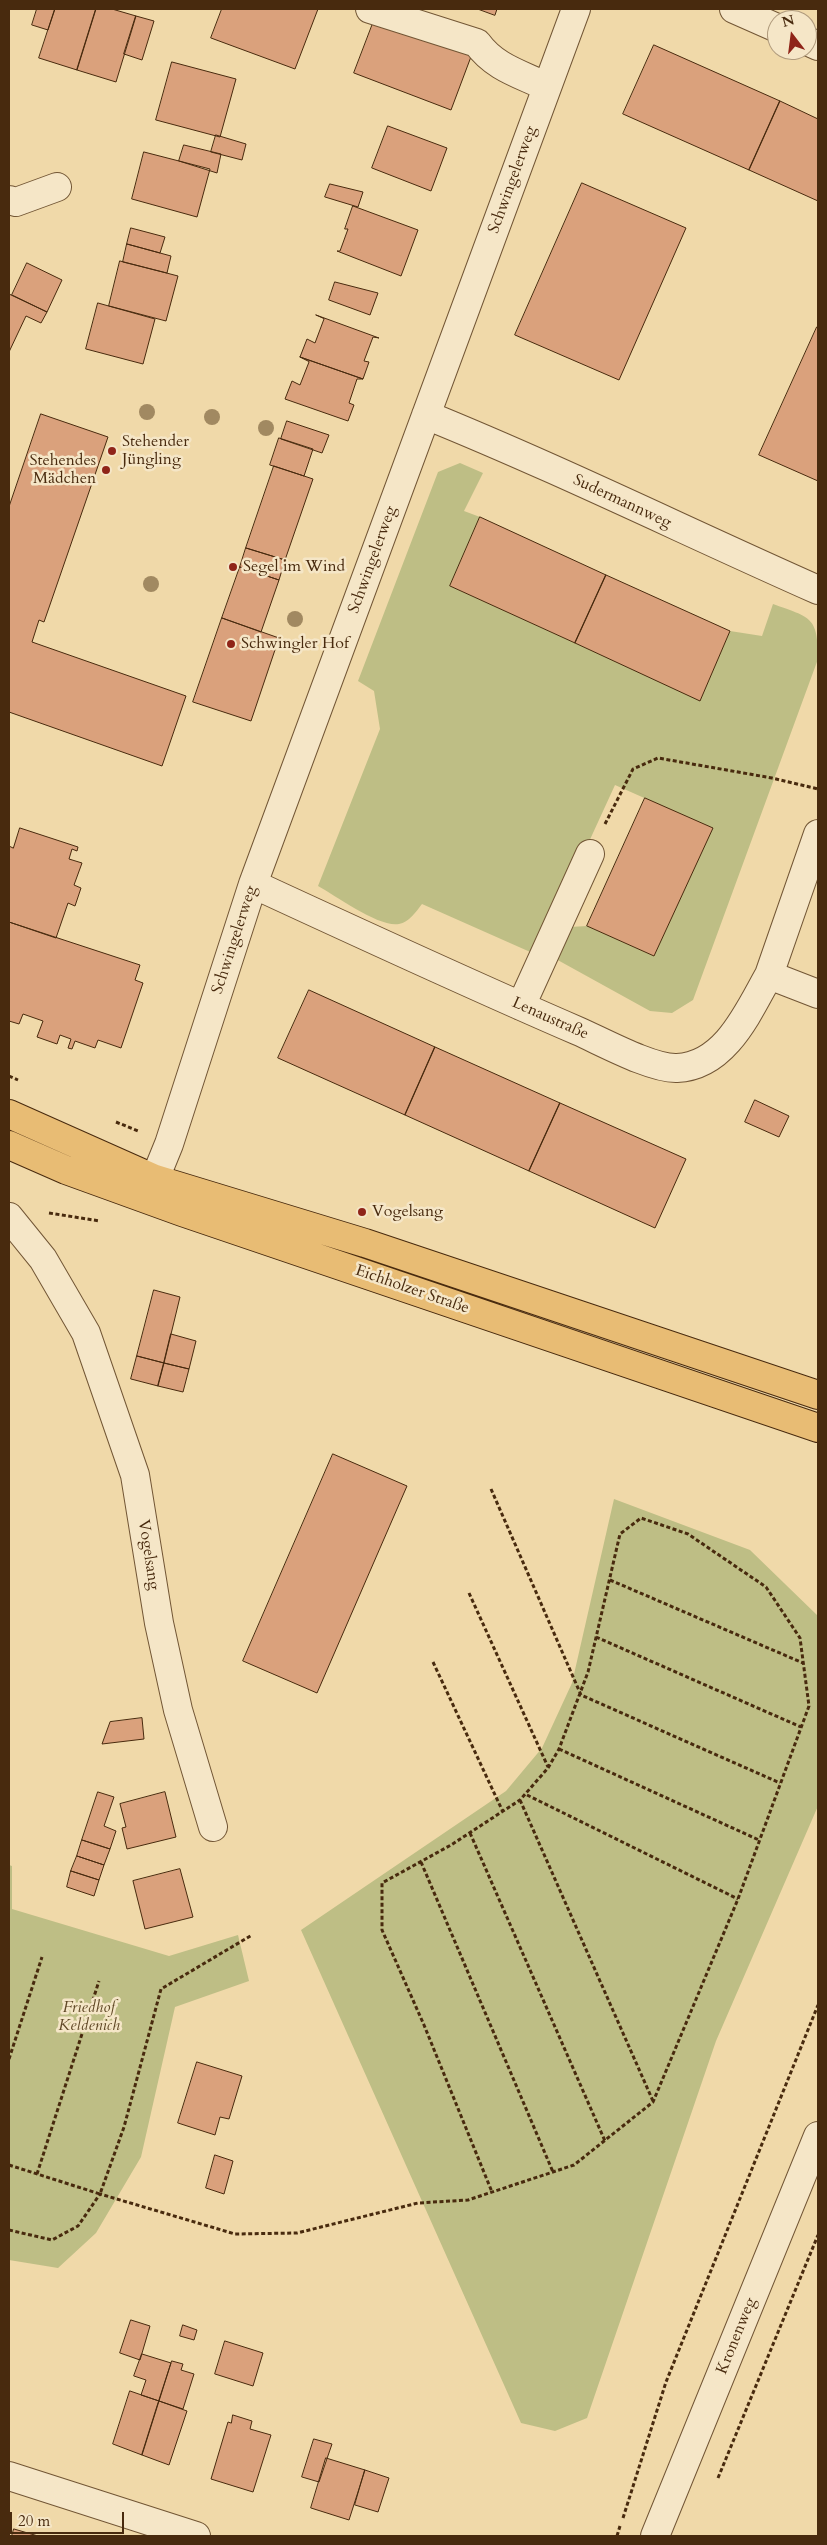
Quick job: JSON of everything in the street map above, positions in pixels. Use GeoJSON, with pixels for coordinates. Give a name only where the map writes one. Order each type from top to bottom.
{"type":"FeatureCollection","features":[{"type":"Feature","properties":{"kind":"main road","name":"Eichholzer Straße"},"geometry":{"type":"LineString","coordinates":[[9,1114],[151,1188],[818,1428]]}},
{"type":"Feature","properties":{"kind":"main road","name":"Eichholzer Straße"},"geometry":{"type":"LineString","coordinates":[[9,1145],[66,1170],[151,1188],[365,1243],[818,1395]]}},
{"type":"Feature","properties":{"kind":"street"},"geometry":{"type":"LineString","coordinates":[[370,9],[477,43],[487,57],[502,66],[547,86]]}},
{"type":"Feature","properties":{"kind":"street","name":"Schwingelerweg"},"geometry":{"type":"LineString","coordinates":[[151,1188],[253,884],[576,9]]}},
{"type":"Feature","properties":{"kind":"street"},"geometry":{"type":"LineString","coordinates":[[734,9],[767,24]]}},
{"type":"Feature","properties":{"kind":"street"},"geometry":{"type":"LineString","coordinates":[[9,200],[16,202],[57,187]]}},
{"type":"Feature","properties":{"kind":"street","name":"Sudermannweg"},"geometry":{"type":"LineString","coordinates":[[426,415],[509,449],[671,525],[818,590]]}},
{"type":"Feature","properties":{"kind":"street","name":"Lenaustraße"},"geometry":{"type":"LineString","coordinates":[[253,884],[521,1006],[653,1063],[677,1068],[699,1063],[719,1049],[734,1035],[769,975],[818,834]]}},
{"type":"Feature","properties":{"kind":"street"},"geometry":{"type":"LineString","coordinates":[[521,1006],[590,854]]}},
{"type":"Feature","properties":{"kind":"street"},"geometry":{"type":"LineString","coordinates":[[769,975],[818,994]]}},
{"type":"Feature","properties":{"kind":"street","name":"Vogelsang"},"geometry":{"type":"LineString","coordinates":[[10,1218],[43,1259],[86,1333],[135,1476],[159,1623],[178,1710],[213,1827]]}},
{"type":"Feature","properties":{"kind":"street","name":"Kronenweg"},"geometry":{"type":"LineString","coordinates":[[655,2536],[818,2136]]}},
{"type":"Feature","properties":{"kind":"street"},"geometry":{"type":"LineString","coordinates":[[9,2476],[196,2536]]}},
{"type":"Feature","properties":{"kind":"path"},"geometry":{"type":"LineString","coordinates":[[590,854],[632,769],[658,758],[772,778],[818,789]]}},
{"type":"Feature","properties":{"kind":"path"},"geometry":{"type":"LineString","coordinates":[[46,1213],[109,1222]]}},
{"type":"Feature","properties":{"kind":"path"},"geometry":{"type":"LineString","coordinates":[[491,1489],[581,1695],[780,1783]]}},
{"type":"Feature","properties":{"kind":"path"},"geometry":{"type":"LineString","coordinates":[[9,2165],[235,2234],[297,2233],[418,2203],[468,2200],[574,2166],[653,2102],[738,1899],[809,1706],[800,1638],[766,1587],[688,1534],[641,1518],[620,1534],[581,1695],[559,1749],[548,1768],[527,1795],[503,1812],[421,1862],[382,1883],[382,1930],[424,2026],[492,2192]]}},
{"type":"Feature","properties":{"kind":"path"},"geometry":{"type":"LineString","coordinates":[[610,1580],[803,1663]]}},
{"type":"Feature","properties":{"kind":"path"},"geometry":{"type":"LineString","coordinates":[[469,1592],[548,1768]]}},
{"type":"Feature","properties":{"kind":"path"},"geometry":{"type":"LineString","coordinates":[[596,1637],[801,1727]]}},
{"type":"Feature","properties":{"kind":"path"},"geometry":{"type":"LineString","coordinates":[[433,1662],[503,1812]]}},
{"type":"Feature","properties":{"kind":"path"},"geometry":{"type":"LineString","coordinates":[[559,1749],[759,1840]]}},
{"type":"Feature","properties":{"kind":"path"},"geometry":{"type":"LineString","coordinates":[[527,1795],[738,1899]]}},
{"type":"Feature","properties":{"kind":"path"},"geometry":{"type":"LineString","coordinates":[[520,1800],[653,2102]]}},
{"type":"Feature","properties":{"kind":"path"},"geometry":{"type":"LineString","coordinates":[[470,1833],[605,2141]]}},
{"type":"Feature","properties":{"kind":"path"},"geometry":{"type":"LineString","coordinates":[[421,1862],[553,2172]]}},
{"type":"Feature","properties":{"kind":"path"},"geometry":{"type":"LineString","coordinates":[[9,2230],[52,2240],[78,2226],[100,2194],[124,2127],[161,1989],[252,1935]]}},
{"type":"Feature","properties":{"kind":"path"},"geometry":{"type":"LineString","coordinates":[[9,2059],[42,1957]]}},
{"type":"Feature","properties":{"kind":"path"},"geometry":{"type":"LineString","coordinates":[[38,2174],[99,1981]]}},
{"type":"Feature","properties":{"kind":"path"},"geometry":{"type":"LineString","coordinates":[[617,2536],[666,2382],[818,2005]]}},
{"type":"Feature","properties":{"kind":"path"},"geometry":{"type":"LineString","coordinates":[[717,2482],[818,2235]]}},
{"type":"Feature","properties":{"kind":"green space"},"geometry":{"type":"Polygon","coordinates":[[[460,463],[483,473],[464,511],[480,517],[450,586],[700,700],[730,631],[762,636],[773,604],[804,616],[814,626],[818,645],[818,659],[693,1000],[672,1013],[650,1011],[554,958],[570,927],[587,926],[654,956],[712,828],[615,785],[537,955],[422,904],[403,923],[391,924],[381,921],[358,910],[318,886],[380,729],[374,691],[358,681],[438,472],[460,463]]]}},
{"type":"Feature","properties":{"kind":"green space"},"geometry":{"type":"Polygon","coordinates":[[[614,1499],[750,1550],[818,1616],[818,1806],[716,2041],[587,2418],[555,2431],[521,2423],[301,1930],[506,1791],[542,1748],[572,1683],[614,1499]]]}},
{"type":"Feature","properties":{"kind":"green space","name":"Friedhof Keldenich"},"geometry":{"type":"Polygon","coordinates":[[[9,1865],[12,1866],[12,1909],[169,1956],[238,1935],[249,1981],[175,2007],[141,2157],[96,2233],[58,2268],[9,2260],[9,1865]]]}},
{"type":"Feature","properties":{"kind":"building"},"geometry":{"type":"Polygon","coordinates":[[[37,9],[55,9],[48,30],[32,25],[37,9]]]}},
{"type":"Feature","properties":{"kind":"building"},"geometry":{"type":"Polygon","coordinates":[[[55,9],[96,9],[77,70],[39,58],[55,9]]]}},
{"type":"Feature","properties":{"kind":"building"},"geometry":{"type":"Polygon","coordinates":[[[96,9],[112,9],[136,16],[116,82],[77,70],[96,9]]]}},
{"type":"Feature","properties":{"kind":"building"},"geometry":{"type":"Polygon","coordinates":[[[222,9],[318,9],[295,69],[211,38],[222,9]]]}},
{"type":"Feature","properties":{"kind":"building"},"geometry":{"type":"Polygon","coordinates":[[[478,9],[497,9],[495,15],[478,9]]]}},
{"type":"Feature","properties":{"kind":"building"},"geometry":{"type":"Polygon","coordinates":[[[136,16],[154,21],[142,60],[124,54],[136,16]]]}},
{"type":"Feature","properties":{"kind":"building"},"geometry":{"type":"Polygon","coordinates":[[[375,18],[472,54],[451,110],[354,73],[375,18]]]}},
{"type":"Feature","properties":{"kind":"building"},"geometry":{"type":"Polygon","coordinates":[[[654,45],[780,101],[749,170],[623,114],[654,45]]]}},
{"type":"Feature","properties":{"kind":"building"},"geometry":{"type":"Polygon","coordinates":[[[172,62],[236,79],[220,137],[156,120],[172,62]]]}},
{"type":"Feature","properties":{"kind":"building"},"geometry":{"type":"Polygon","coordinates":[[[780,101],[818,119],[818,201],[749,170],[780,101]]]}},
{"type":"Feature","properties":{"kind":"building"},"geometry":{"type":"Polygon","coordinates":[[[388,126],[447,148],[431,191],[372,168],[388,126]]]}},
{"type":"Feature","properties":{"kind":"building"},"geometry":{"type":"Polygon","coordinates":[[[216,135],[246,144],[242,160],[211,152],[216,135]]]}},
{"type":"Feature","properties":{"kind":"building"},"geometry":{"type":"Polygon","coordinates":[[[184,145],[221,154],[217,173],[179,161],[184,145]]]}},
{"type":"Feature","properties":{"kind":"building"},"geometry":{"type":"Polygon","coordinates":[[[144,152],[210,169],[197,217],[132,199],[144,152]]]}},
{"type":"Feature","properties":{"kind":"building"},"geometry":{"type":"Polygon","coordinates":[[[582,183],[686,228],[619,380],[515,335],[582,183]]]}},
{"type":"Feature","properties":{"kind":"building"},"geometry":{"type":"Polygon","coordinates":[[[330,184],[363,192],[358,207],[325,197],[330,184]]]}},
{"type":"Feature","properties":{"kind":"building"},"geometry":{"type":"Polygon","coordinates":[[[353,206],[418,230],[401,276],[337,251],[340,251],[348,229],[345,229],[353,206]]]}},
{"type":"Feature","properties":{"kind":"building"},"geometry":{"type":"Polygon","coordinates":[[[131,228],[165,237],[160,253],[127,244],[131,228]]]}},
{"type":"Feature","properties":{"kind":"building"},"geometry":{"type":"Polygon","coordinates":[[[127,244],[171,256],[167,273],[123,262],[127,244]]]}},
{"type":"Feature","properties":{"kind":"building"},"geometry":{"type":"Polygon","coordinates":[[[120,261],[178,276],[166,321],[109,306],[120,261]]]}},
{"type":"Feature","properties":{"kind":"building"},"geometry":{"type":"Polygon","coordinates":[[[27,263],[62,280],[47,312],[12,295],[27,263]]]}},
{"type":"Feature","properties":{"kind":"building"},"geometry":{"type":"Polygon","coordinates":[[[335,282],[378,293],[370,315],[329,300],[335,282]]]}},
{"type":"Feature","properties":{"kind":"building"},"geometry":{"type":"Polygon","coordinates":[[[9,294],[47,312],[41,323],[26,316],[9,352],[9,294]]]}},
{"type":"Feature","properties":{"kind":"building"},"geometry":{"type":"Polygon","coordinates":[[[98,303],[155,319],[143,364],[86,349],[98,303]]]}},
{"type":"Feature","properties":{"kind":"building"},"geometry":{"type":"Polygon","coordinates":[[[316,315],[379,338],[373,337],[364,361],[369,362],[363,379],[300,357],[307,339],[315,343],[324,319],[316,315]]]}},
{"type":"Feature","properties":{"kind":"building"},"geometry":{"type":"Polygon","coordinates":[[[818,327],[818,481],[759,455],[818,327]]]}},
{"type":"Feature","properties":{"kind":"building"},"geometry":{"type":"Polygon","coordinates":[[[300,357],[363,379],[357,379],[349,403],[354,405],[348,421],[285,399],[292,381],[300,385],[309,362],[300,357]]]}},
{"type":"Feature","properties":{"kind":"building"},"geometry":{"type":"Polygon","coordinates":[[[41,414],[108,437],[44,622],[39,620],[32,642],[186,696],[162,766],[9,712],[9,507],[41,414]]]}},
{"type":"Feature","properties":{"kind":"building"},"geometry":{"type":"Polygon","coordinates":[[[287,421],[329,435],[322,453],[281,439],[287,421]]]}},
{"type":"Feature","properties":{"kind":"building"},"geometry":{"type":"Polygon","coordinates":[[[279,438],[313,449],[304,476],[270,465],[279,438]]]}},
{"type":"Feature","properties":{"kind":"building"},"geometry":{"type":"Polygon","coordinates":[[[274,466],[313,479],[285,560],[246,548],[274,466]]]}},
{"type":"Feature","properties":{"kind":"building"},"geometry":{"type":"Polygon","coordinates":[[[480,517],[606,575],[575,643],[450,586],[480,517]]]}},
{"type":"Feature","properties":{"kind":"building"},"geometry":{"type":"Polygon","coordinates":[[[246,548],[285,560],[279,580],[240,567],[246,548]]]}},
{"type":"Feature","properties":{"kind":"building"},"geometry":{"type":"Polygon","coordinates":[[[240,567],[279,580],[261,632],[222,618],[240,567]]]}},
{"type":"Feature","properties":{"kind":"building"},"geometry":{"type":"Polygon","coordinates":[[[606,575],[730,631],[700,701],[575,643],[606,575]]]}},
{"type":"Feature","properties":{"kind":"building"},"geometry":{"type":"Polygon","coordinates":[[[222,618],[279,638],[251,721],[193,702],[222,618]]]}},
{"type":"Feature","properties":{"kind":"building"},"geometry":{"type":"Polygon","coordinates":[[[645,798],[713,828],[654,956],[587,926],[645,798]]]}},
{"type":"Feature","properties":{"kind":"building"},"geometry":{"type":"Polygon","coordinates":[[[20,828],[78,847],[77,851],[72,849],[69,859],[82,863],[74,885],[81,888],[75,906],[68,903],[56,938],[9,922],[9,846],[13,848],[20,828]]]}},
{"type":"Feature","properties":{"kind":"building"},"geometry":{"type":"Polygon","coordinates":[[[9,922],[140,965],[135,980],[143,983],[121,1048],[98,1040],[95,1048],[75,1041],[72,1049],[68,1048],[71,1039],[60,1035],[57,1044],[37,1037],[43,1021],[23,1014],[19,1024],[9,1021],[9,922]]]}},
{"type":"Feature","properties":{"kind":"building"},"geometry":{"type":"Polygon","coordinates":[[[309,990],[435,1047],[405,1115],[278,1058],[309,990]]]}},
{"type":"Feature","properties":{"kind":"building"},"geometry":{"type":"Polygon","coordinates":[[[435,1047],[560,1103],[529,1171],[405,1115],[435,1047]]]}},
{"type":"Feature","properties":{"kind":"building"},"geometry":{"type":"Polygon","coordinates":[[[755,1100],[789,1116],[779,1137],[745,1122],[755,1100]]]}},
{"type":"Feature","properties":{"kind":"building"},"geometry":{"type":"Polygon","coordinates":[[[560,1103],[686,1159],[655,1228],[529,1171],[560,1103]]]}},
{"type":"Feature","properties":{"kind":"building"},"geometry":{"type":"Polygon","coordinates":[[[154,1290],[180,1297],[164,1363],[137,1356],[154,1290]]]}},
{"type":"Feature","properties":{"kind":"building"},"geometry":{"type":"Polygon","coordinates":[[[171,1334],[196,1341],[189,1369],[164,1363],[171,1334]]]}},
{"type":"Feature","properties":{"kind":"building"},"geometry":{"type":"Polygon","coordinates":[[[137,1356],[164,1363],[158,1386],[131,1379],[137,1356]]]}},
{"type":"Feature","properties":{"kind":"building"},"geometry":{"type":"Polygon","coordinates":[[[164,1363],[189,1369],[183,1392],[158,1386],[164,1363]]]}},
{"type":"Feature","properties":{"kind":"building"},"geometry":{"type":"Polygon","coordinates":[[[333,1454],[407,1486],[317,1693],[243,1661],[333,1454]]]}},
{"type":"Feature","properties":{"kind":"building"},"geometry":{"type":"Polygon","coordinates":[[[142,1718],[144,1739],[102,1744],[110,1722],[142,1718]]]}},
{"type":"Feature","properties":{"kind":"building"},"geometry":{"type":"Polygon","coordinates":[[[98,1792],[114,1797],[104,1826],[116,1831],[110,1849],[82,1840],[98,1792]]]}},
{"type":"Feature","properties":{"kind":"building"},"geometry":{"type":"Polygon","coordinates":[[[165,1792],[176,1837],[127,1849],[122,1828],[126,1827],[120,1804],[165,1792]]]}},
{"type":"Feature","properties":{"kind":"building"},"geometry":{"type":"Polygon","coordinates":[[[82,1840],[110,1849],[104,1865],[77,1856],[82,1840]]]}},
{"type":"Feature","properties":{"kind":"building"},"geometry":{"type":"Polygon","coordinates":[[[77,1856],[104,1865],[99,1880],[71,1871],[77,1856]]]}},
{"type":"Feature","properties":{"kind":"building"},"geometry":{"type":"Polygon","coordinates":[[[180,1869],[193,1917],[145,1929],[133,1881],[180,1869]]]}},
{"type":"Feature","properties":{"kind":"building"},"geometry":{"type":"Polygon","coordinates":[[[71,1871],[99,1880],[94,1896],[67,1887],[71,1871]]]}},
{"type":"Feature","properties":{"kind":"building"},"geometry":{"type":"Polygon","coordinates":[[[197,2062],[242,2076],[229,2119],[220,2117],[215,2135],[178,2123],[197,2062]]]}},
{"type":"Feature","properties":{"kind":"building"},"geometry":{"type":"Polygon","coordinates":[[[215,2155],[233,2161],[224,2194],[206,2188],[215,2155]]]}},
{"type":"Feature","properties":{"kind":"building"},"geometry":{"type":"Polygon","coordinates":[[[131,2320],[150,2326],[140,2360],[120,2353],[131,2320]]]}},
{"type":"Feature","properties":{"kind":"building"},"geometry":{"type":"Polygon","coordinates":[[[183,2325],[197,2330],[194,2340],[180,2336],[183,2325]]]}},
{"type":"Feature","properties":{"kind":"building"},"geometry":{"type":"Polygon","coordinates":[[[225,2341],[263,2353],[253,2386],[215,2374],[225,2341]]]}},
{"type":"Feature","properties":{"kind":"building"},"geometry":{"type":"Polygon","coordinates":[[[142,2354],[171,2363],[159,2401],[141,2395],[146,2380],[134,2376],[142,2354]]]}},
{"type":"Feature","properties":{"kind":"building"},"geometry":{"type":"Polygon","coordinates":[[[172,2361],[183,2364],[181,2370],[194,2374],[183,2409],[159,2401],[172,2361]]]}},
{"type":"Feature","properties":{"kind":"building"},"geometry":{"type":"Polygon","coordinates":[[[130,2391],[159,2401],[142,2455],[113,2444],[130,2391]]]}},
{"type":"Feature","properties":{"kind":"building"},"geometry":{"type":"Polygon","coordinates":[[[159,2401],[187,2411],[169,2465],[142,2455],[159,2401]]]}},
{"type":"Feature","properties":{"kind":"building"},"geometry":{"type":"Polygon","coordinates":[[[233,2415],[252,2421],[250,2429],[271,2435],[253,2492],[211,2479],[228,2422],[231,2423],[233,2415]]]}},
{"type":"Feature","properties":{"kind":"building"},"geometry":{"type":"Polygon","coordinates":[[[314,2439],[332,2444],[319,2482],[302,2477],[314,2439]]]}},
{"type":"Feature","properties":{"kind":"building"},"geometry":{"type":"Polygon","coordinates":[[[326,2458],[365,2470],[349,2520],[311,2508],[326,2458]]]}},
{"type":"Feature","properties":{"kind":"building"},"geometry":{"type":"Polygon","coordinates":[[[365,2470],[389,2478],[378,2512],[355,2505],[365,2470]]]}},
{"type":"Feature","properties":{"kind":"building"},"geometry":{"type":"Polygon","coordinates":[[[14,2529],[38,2536],[12,2536],[14,2529]]]}},
{"type":"Feature","properties":{"kind":"place","name":"Stehender Jüngling"},"geometry":{"type":"Point","coordinates":[112,451]}},
{"type":"Feature","properties":{"kind":"place","name":"Stehendes Mädchen"},"geometry":{"type":"Point","coordinates":[106,470]}},
{"type":"Feature","properties":{"kind":"place","name":"Segel im Wind"},"geometry":{"type":"Point","coordinates":[233,567]}},
{"type":"Feature","properties":{"kind":"place","name":"Schwingler Hof"},"geometry":{"type":"Point","coordinates":[231,644]}},
{"type":"Feature","properties":{"kind":"place","name":"Vogelsang"},"geometry":{"type":"Point","coordinates":[362,1212]}}]}
